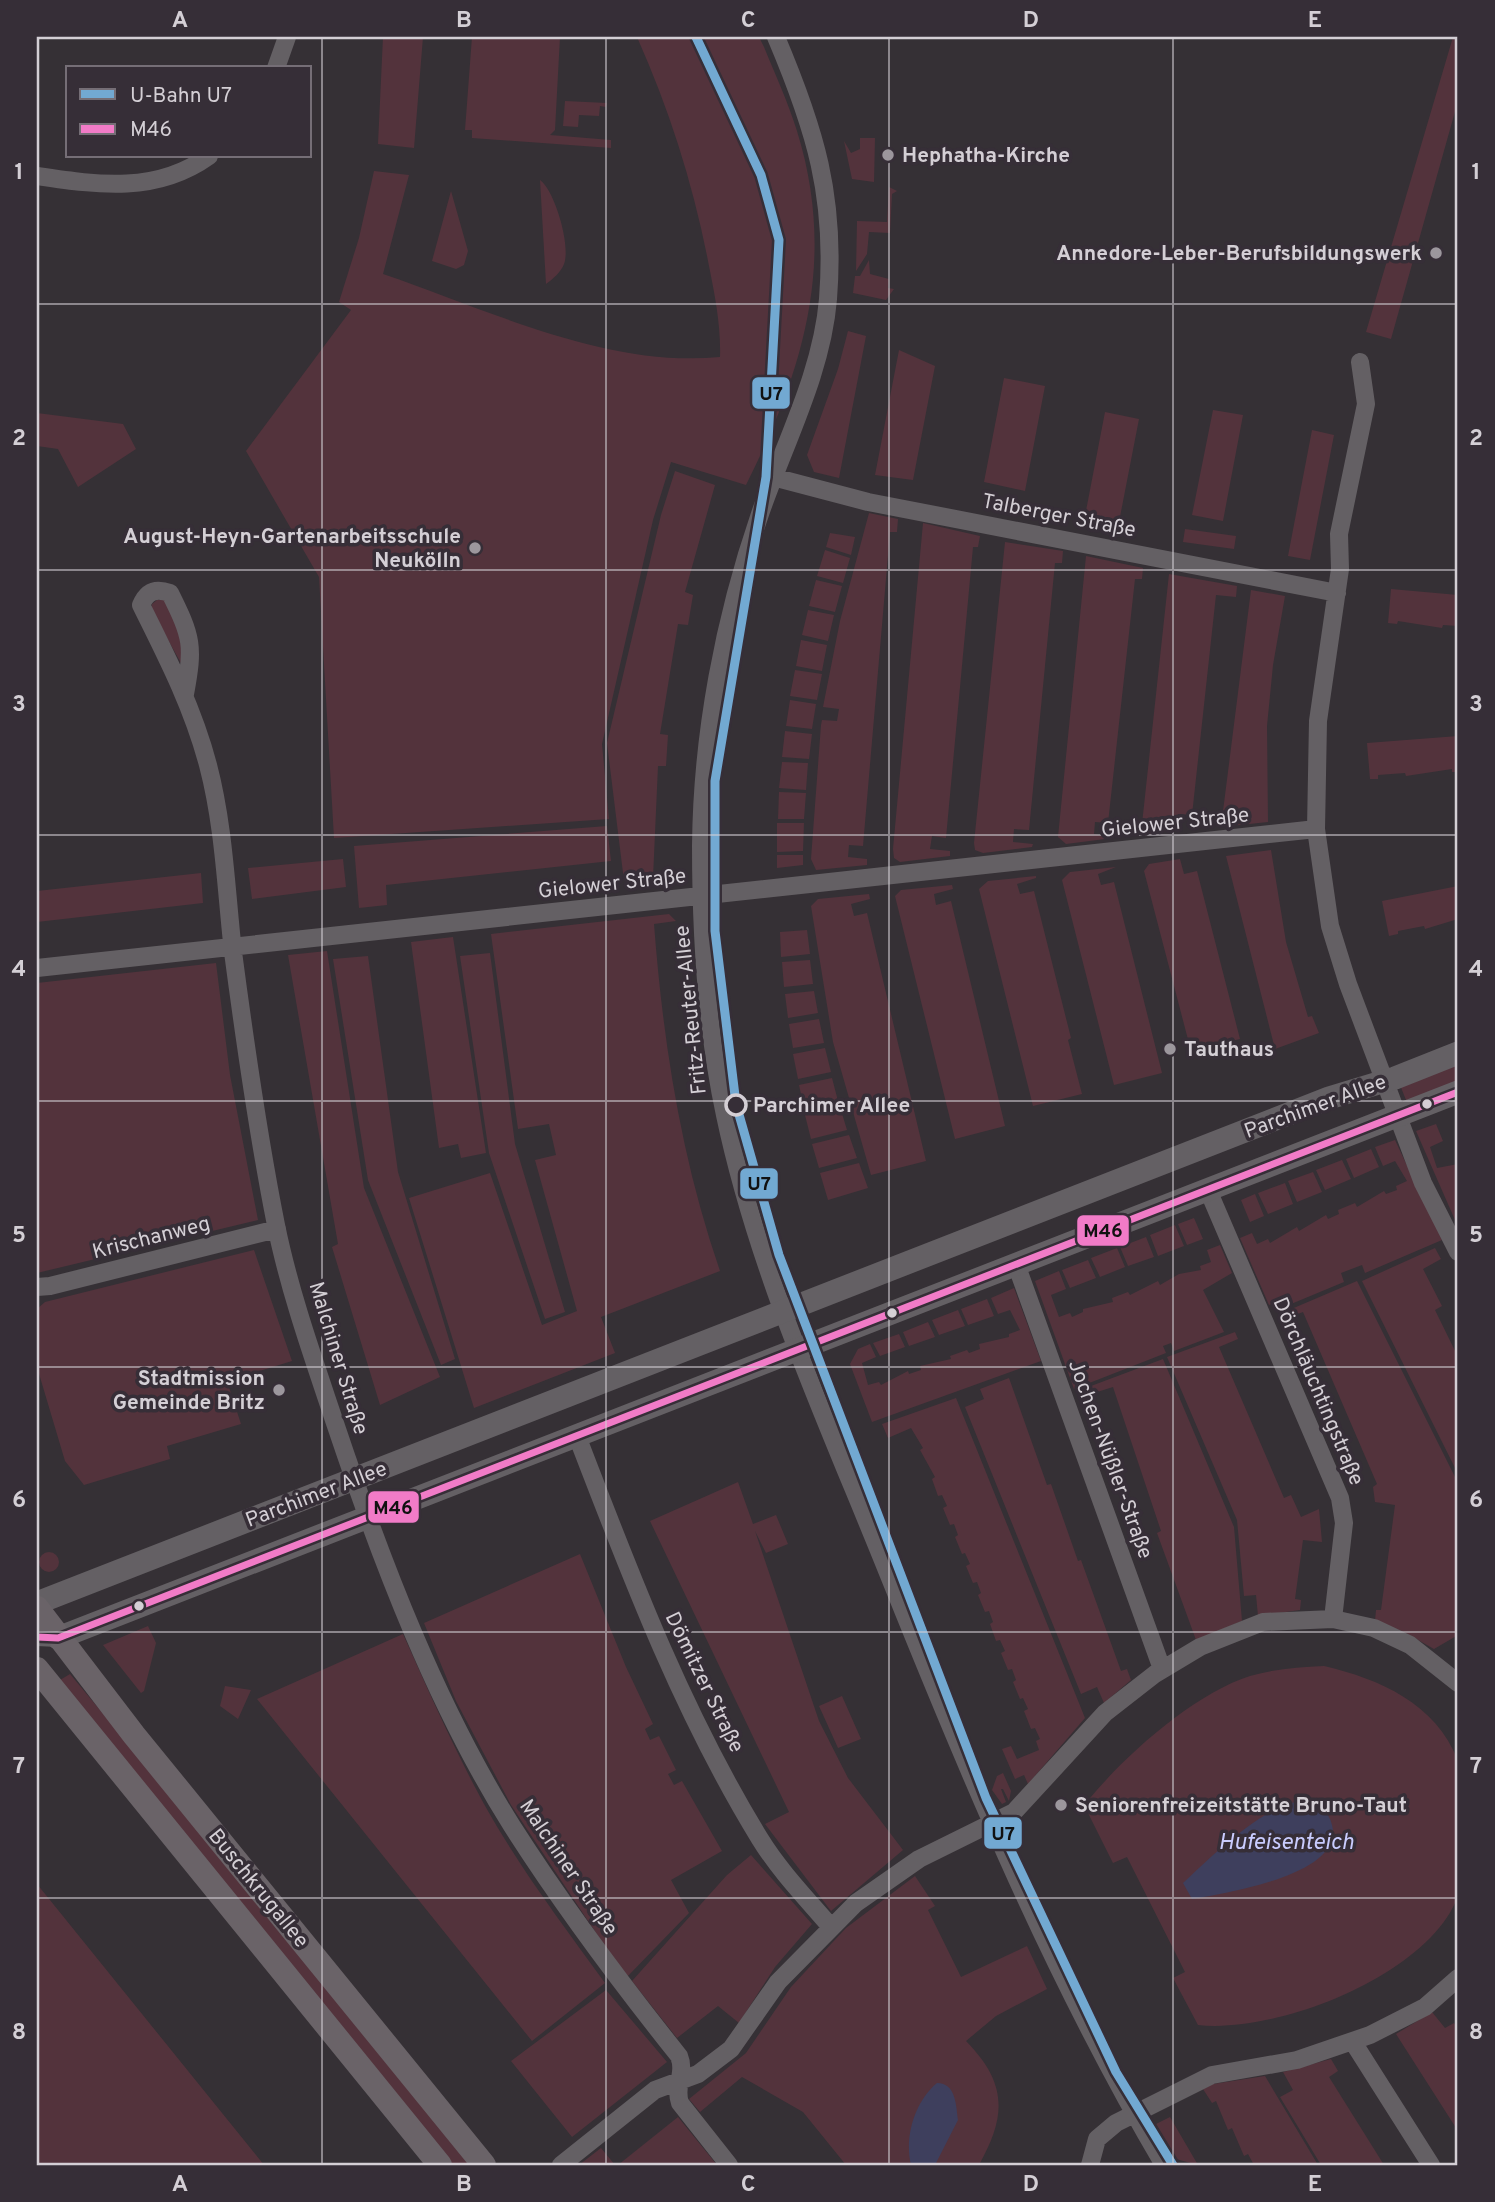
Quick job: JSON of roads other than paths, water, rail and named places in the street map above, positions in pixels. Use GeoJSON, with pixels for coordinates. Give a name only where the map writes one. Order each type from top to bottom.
{"type":"FeatureCollection","features":[{"type":"Feature","properties":{"kind":"main road","name":"Buschkrugallee"},"geometry":{"type":"LineString","coordinates":[[37,1606],[47,1637],[484,2165]]}},
{"type":"Feature","properties":{"kind":"main road","name":"Buschkrugallee"},"geometry":{"type":"LineString","coordinates":[[37,1669],[440,2165]]}},
{"type":"Feature","properties":{"kind":"street"},"geometry":{"type":"LineString","coordinates":[[277,66],[287,37]]}},
{"type":"Feature","properties":{"kind":"street","name":"Fritz-Reuter-Allee"},"geometry":{"type":"LineString","coordinates":[[776,37],[813,130],[826,184],[831,239],[828,304],[820,345],[748,552],[724,643],[705,783],[702,897],[709,1007],[725,1116],[751,1214],[783,1312],[952,1733],[1052,1956],[1134,2115],[1164,2165]]}},
{"type":"Feature","properties":{"kind":"street"},"geometry":{"type":"LineString","coordinates":[[37,176],[98,185],[142,184],[185,170],[206,158]]}},
{"type":"Feature","properties":{"kind":"street"},"geometry":{"type":"LineString","coordinates":[[1360,362],[1366,404],[1339,534],[1341,561],[1318,721],[1317,829],[1330,926],[1423,1183],[1458,1252]]}},
{"type":"Feature","properties":{"kind":"street","name":"Talberger Straße"},"geometry":{"type":"LineString","coordinates":[[774,477],[868,502],[1337,593]]}},
{"type":"Feature","properties":{"kind":"street","name":"Malchiner Straße"},"geometry":{"type":"LineString","coordinates":[[185,694],[192,660],[191,636],[170,593],[160,589],[145,596],[141,605],[185,694],[207,762],[221,825],[233,948],[251,1082],[277,1229],[309,1345],[354,1479],[411,1623],[467,1745],[511,1824],[579,1924],[679,2056],[682,2073],[676,2091],[680,2103],[729,2165]]}},
{"type":"Feature","properties":{"kind":"street","name":"Gielower Straße"},"geometry":{"type":"LineString","coordinates":[[37,968],[1317,829]]}},
{"type":"Feature","properties":{"kind":"street","name":"Parchimer Allee"},"geometry":{"type":"LineString","coordinates":[[37,1606],[354,1479],[1329,1098],[1458,1053]]}},
{"type":"Feature","properties":{"kind":"street","name":"Parchimer Allee"},"geometry":{"type":"LineString","coordinates":[[47,1637],[369,1517],[1458,1092]]}},
{"type":"Feature","properties":{"kind":"street","name":"Dörchläuchtingstraße"},"geometry":{"type":"LineString","coordinates":[[1208,1190],[1340,1498],[1344,1523],[1333,1619]]}},
{"type":"Feature","properties":{"kind":"street","name":"Krischanweg"},"geometry":{"type":"LineString","coordinates":[[37,1287],[277,1229]]}},
{"type":"Feature","properties":{"kind":"street","name":"Jochen-Nüßler-Straße"},"geometry":{"type":"LineString","coordinates":[[1016,1264],[1162,1669]]}},
{"type":"Feature","properties":{"kind":"street","name":"Dömitzer Straße"},"geometry":{"type":"LineString","coordinates":[[577,1436],[629,1574],[680,1690],[761,1840],[830,1926]]}},
{"type":"Feature","properties":{"kind":"street"},"geometry":{"type":"LineString","coordinates":[[561,2165],[655,2090],[705,2070],[731,2049],[776,1985],[830,1926],[888,1878],[919,1858],[1014,1812],[1098,1719],[1162,1669],[1200,1647],[1247,1626],[1281,1619],[1333,1619],[1391,1635],[1429,1658],[1458,1683]]}},
{"type":"Feature","properties":{"kind":"street"},"geometry":{"type":"LineString","coordinates":[[1090,2165],[1097,2140],[1116,2123],[1212,2075],[1297,2060],[1353,2042],[1412,2015],[1458,1978]]}},
{"type":"Feature","properties":{"kind":"street"},"geometry":{"type":"LineString","coordinates":[[1353,2042],[1431,2165]]}},
{"type":"Feature","properties":{"kind":"water","name":"Hufeisenteich"},"geometry":{"type":"Polygon","coordinates":[[[1305,1801],[1322,1809],[1332,1825],[1331,1842],[1320,1857],[1302,1869],[1279,1878],[1230,1892],[1192,1899],[1183,1883],[1223,1846],[1274,1810],[1290,1803],[1305,1801]]]}},
{"type":"Feature","properties":{"kind":"water"},"geometry":{"type":"Polygon","coordinates":[[[937,2083],[943,2084],[951,2091],[958,2120],[935,2165],[911,2165],[909,2143],[913,2120],[923,2099],[937,2083]]]}},
{"type":"Feature","properties":{"kind":"metro line","name":"U7"},"geometry":{"type":"LineString","coordinates":[[696,37],[761,175],[779,240],[766,477],[715,781],[715,931],[736,1104],[779,1255],[986,1798],[1116,2072],[1173,2165]]}},
{"type":"Feature","properties":{"kind":"place","name":"Hephatha-Kirche"},"geometry":{"type":"Point","coordinates":[888,155]}},
{"type":"Feature","properties":{"kind":"place","name":"Annedore-Leber-Berufsbildungswerk"},"geometry":{"type":"Point","coordinates":[1436,253]}},
{"type":"Feature","properties":{"kind":"place","name":"August-Heyn-Gartenarbeitsschule Neukölln"},"geometry":{"type":"Point","coordinates":[475,548]}},
{"type":"Feature","properties":{"kind":"place","name":"Tauthaus"},"geometry":{"type":"Point","coordinates":[1170,1049]}},
{"type":"Feature","properties":{"kind":"place","name":"Parchimer Allee"},"geometry":{"type":"Point","coordinates":[736,1105]}},
{"type":"Feature","properties":{"kind":"place","name":"Stadtmission Gemeinde Britz"},"geometry":{"type":"Point","coordinates":[279,1390]}},
{"type":"Feature","properties":{"kind":"place","name":"Seniorenfreizeitstätte Bruno-Taut"},"geometry":{"type":"Point","coordinates":[1061,1805]}}]}
